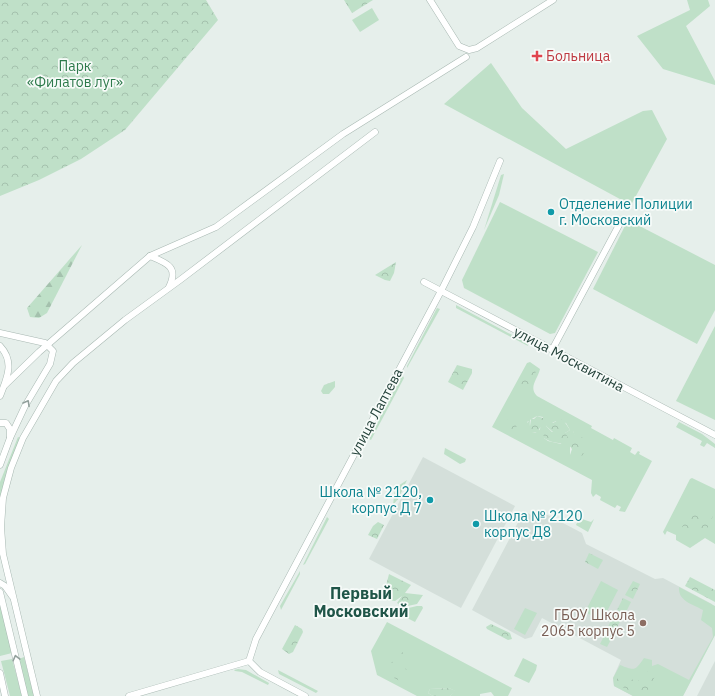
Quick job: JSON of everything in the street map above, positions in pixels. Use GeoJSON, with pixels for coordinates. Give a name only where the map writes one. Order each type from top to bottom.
{"type":"FeatureCollection","features":[{"type":"Feature","properties":{"kind":"street"},"geometry":{"type":"LineString","coordinates":[[430,0],[459,46],[465,49],[473,50],[553,0]]}},
{"type":"Feature","properties":{"kind":"street"},"geometry":{"type":"LineString","coordinates":[[5,385],[39,352],[150,256],[216,227],[343,134],[466,57]]}},
{"type":"Feature","properties":{"kind":"street"},"geometry":{"type":"LineString","coordinates":[[37,696],[3,554],[1,527],[3,498],[23,438],[56,382],[73,362],[125,320],[375,132]]}},
{"type":"Feature","properties":{"kind":"street","name":"улица Лаптева"},"geometry":{"type":"LineString","coordinates":[[248,661],[256,638],[441,291],[473,226],[500,161]]}},
{"type":"Feature","properties":{"kind":"street"},"geometry":{"type":"LineString","coordinates":[[552,350],[619,225]]}},
{"type":"Feature","properties":{"kind":"street"},"geometry":{"type":"LineString","coordinates":[[150,256],[169,265],[173,272],[173,279],[168,289]]}},
{"type":"Feature","properties":{"kind":"street","name":"улица Москвитина"},"geometry":{"type":"LineString","coordinates":[[424,282],[715,435]]}},
{"type":"Feature","properties":{"kind":"street"},"geometry":{"type":"LineString","coordinates":[[0,333],[45,343],[53,351],[50,364],[25,406],[10,438],[0,465]]}},
{"type":"Feature","properties":{"kind":"street"},"geometry":{"type":"LineString","coordinates":[[0,346],[6,352],[9,366],[5,385],[0,396]]}},
{"type":"Feature","properties":{"kind":"street"},"geometry":{"type":"LineString","coordinates":[[0,422],[6,424],[10,429],[10,438]]}},
{"type":"Feature","properties":{"kind":"street"},"geometry":{"type":"LineString","coordinates":[[0,583],[8,590],[15,601]]}},
{"type":"Feature","properties":{"kind":"street"},"geometry":{"type":"LineString","coordinates":[[0,592],[25,696]]}},
{"type":"Feature","properties":{"kind":"street"},"geometry":{"type":"LineString","coordinates":[[129,696],[248,661],[260,672],[305,696]]}},
{"type":"Feature","properties":{"kind":"street"},"geometry":{"type":"LineString","coordinates":[[0,673],[6,696]]}},
{"type":"Feature","properties":{"kind":"shaded area"},"geometry":{"type":"Polygon","coordinates":[[[423,457],[515,506],[461,608],[369,559],[423,457]]]}},
{"type":"Feature","properties":{"kind":"shaded area"},"geometry":{"type":"Polygon","coordinates":[[[524,511],[533,516],[544,513],[582,533],[586,544],[655,579],[663,578],[712,604],[715,635],[683,696],[633,696],[614,686],[613,678],[621,660],[542,618],[532,637],[525,639],[472,610],[524,511]]]}},
{"type":"Feature","properties":{"kind":"shaded area"},"geometry":{"type":"Polygon","coordinates":[[[715,661],[715,696],[697,696],[715,661]]]}},
{"type":"Feature","properties":{"kind":"green space","name":"Парк «Филатов луг»"},"geometry":{"type":"Polygon","coordinates":[[[0,0],[206,0],[218,20],[125,130],[81,159],[39,180],[0,196],[0,0]]]}},
{"type":"Feature","properties":{"kind":"green space"},"geometry":{"type":"Polygon","coordinates":[[[344,0],[373,0],[352,13],[344,0]]]}},
{"type":"Feature","properties":{"kind":"green space"},"geometry":{"type":"Polygon","coordinates":[[[687,0],[708,0],[710,6],[686,26],[715,81],[715,85],[663,69],[637,36],[690,10],[687,0]]]}},
{"type":"Feature","properties":{"kind":"green space"},"geometry":{"type":"Polygon","coordinates":[[[372,8],[379,20],[360,32],[352,20],[372,8]]]}},
{"type":"Feature","properties":{"kind":"green space"},"geometry":{"type":"Polygon","coordinates":[[[491,63],[522,108],[566,149],[643,111],[652,110],[667,139],[631,205],[444,104],[491,63]]]}},
{"type":"Feature","properties":{"kind":"green space"},"geometry":{"type":"Polygon","coordinates":[[[504,174],[499,195],[484,230],[501,175],[504,174]]]}},
{"type":"Feature","properties":{"kind":"green space"},"geometry":{"type":"Polygon","coordinates":[[[500,202],[598,252],[555,333],[550,334],[464,288],[462,280],[500,202]]]}},
{"type":"Feature","properties":{"kind":"green space"},"geometry":{"type":"Polygon","coordinates":[[[628,220],[715,265],[715,310],[697,344],[593,289],[628,220]]]}},
{"type":"Feature","properties":{"kind":"green space"},"geometry":{"type":"Polygon","coordinates":[[[82,245],[47,313],[39,318],[30,317],[27,308],[82,245]]]}},
{"type":"Feature","properties":{"kind":"green space"},"geometry":{"type":"Polygon","coordinates":[[[396,262],[394,273],[390,281],[375,275],[396,262]]]}},
{"type":"Feature","properties":{"kind":"green space"},"geometry":{"type":"Polygon","coordinates":[[[456,305],[527,343],[528,346],[456,308],[456,305]]]}},
{"type":"Feature","properties":{"kind":"green space"},"geometry":{"type":"Polygon","coordinates":[[[437,308],[440,309],[407,368],[407,366],[437,308]]]}},
{"type":"Feature","properties":{"kind":"green space"},"geometry":{"type":"Polygon","coordinates":[[[715,326],[715,420],[676,401],[715,326]]]}},
{"type":"Feature","properties":{"kind":"green space"},"geometry":{"type":"Polygon","coordinates":[[[530,362],[540,369],[533,386],[534,393],[537,396],[592,426],[591,428],[632,448],[630,452],[635,455],[638,451],[640,452],[639,454],[652,461],[625,512],[619,511],[621,507],[617,505],[615,508],[600,500],[601,497],[596,494],[593,497],[591,493],[592,480],[492,427],[527,363],[530,362]],[[537,416],[530,420],[530,427],[529,421],[527,422],[532,432],[539,433],[543,417],[537,416]],[[556,421],[546,426],[553,433],[544,438],[548,441],[561,444],[565,433],[570,430],[566,423],[556,421]],[[573,431],[576,437],[570,447],[570,455],[584,453],[584,441],[573,431]]]}},
{"type":"Feature","properties":{"kind":"green space"},"geometry":{"type":"Polygon","coordinates":[[[457,365],[472,369],[472,373],[463,390],[448,382],[457,365]]]}},
{"type":"Feature","properties":{"kind":"green space"},"geometry":{"type":"Polygon","coordinates":[[[530,367],[535,369],[536,375],[528,391],[521,391],[517,386],[525,369],[530,367]]]}},
{"type":"Feature","properties":{"kind":"green space"},"geometry":{"type":"Polygon","coordinates":[[[403,376],[404,378],[371,440],[369,439],[401,377],[403,376]]]}},
{"type":"Feature","properties":{"kind":"green space"},"geometry":{"type":"Polygon","coordinates":[[[335,381],[335,387],[329,394],[323,394],[321,391],[324,385],[335,381]]]}},
{"type":"Feature","properties":{"kind":"green space"},"geometry":{"type":"Polygon","coordinates":[[[537,416],[546,419],[545,423],[539,429],[541,432],[540,435],[535,432],[524,432],[525,425],[529,421],[530,426],[531,419],[534,419],[537,416]]]}},
{"type":"Feature","properties":{"kind":"green space"},"geometry":{"type":"Polygon","coordinates":[[[505,419],[517,424],[516,428],[508,430],[501,427],[501,421],[505,419]]]}},
{"type":"Feature","properties":{"kind":"green space"},"geometry":{"type":"Polygon","coordinates":[[[560,419],[564,421],[570,430],[565,433],[569,439],[566,445],[545,439],[543,437],[545,432],[553,432],[546,426],[548,422],[553,423],[560,419]]]}},
{"type":"Feature","properties":{"kind":"green space"},"geometry":{"type":"Polygon","coordinates":[[[679,422],[702,434],[715,444],[715,448],[707,443],[704,447],[700,445],[702,441],[676,427],[679,422]]]}},
{"type":"Feature","properties":{"kind":"green space"},"geometry":{"type":"Polygon","coordinates":[[[573,431],[579,433],[584,440],[585,451],[582,456],[570,455],[572,449],[569,445],[571,440],[575,437],[573,431]]]}},
{"type":"Feature","properties":{"kind":"green space"},"geometry":{"type":"Polygon","coordinates":[[[18,437],[20,438],[7,472],[0,504],[0,482],[18,437]]]}},
{"type":"Feature","properties":{"kind":"green space"},"geometry":{"type":"Polygon","coordinates":[[[445,448],[466,459],[465,462],[460,464],[444,454],[445,448]]]}},
{"type":"Feature","properties":{"kind":"green space"},"geometry":{"type":"Polygon","coordinates":[[[692,478],[715,489],[715,544],[705,538],[690,548],[676,540],[676,535],[667,531],[665,535],[663,532],[690,479],[692,478]]]}},
{"type":"Feature","properties":{"kind":"green space"},"geometry":{"type":"Polygon","coordinates":[[[407,480],[398,499],[393,505],[395,488],[407,480]]]}},
{"type":"Feature","properties":{"kind":"green space"},"geometry":{"type":"Polygon","coordinates":[[[704,511],[713,514],[709,526],[706,529],[699,530],[682,527],[690,515],[704,511]]]}},
{"type":"Feature","properties":{"kind":"green space"},"geometry":{"type":"Polygon","coordinates":[[[327,517],[329,519],[305,564],[303,565],[327,517]]]}},
{"type":"Feature","properties":{"kind":"green space"},"geometry":{"type":"Polygon","coordinates":[[[579,518],[591,522],[594,519],[588,532],[576,525],[579,518]]]}},
{"type":"Feature","properties":{"kind":"green space"},"geometry":{"type":"Polygon","coordinates":[[[378,522],[384,525],[377,539],[368,535],[373,526],[378,522]]]}},
{"type":"Feature","properties":{"kind":"green space"},"geometry":{"type":"Polygon","coordinates":[[[589,553],[603,560],[598,569],[585,562],[589,553]]]}},
{"type":"Feature","properties":{"kind":"green space"},"geometry":{"type":"Polygon","coordinates":[[[300,571],[300,574],[281,610],[280,606],[300,571]]]}},
{"type":"Feature","properties":{"kind":"green space"},"geometry":{"type":"Polygon","coordinates":[[[389,574],[411,585],[405,593],[423,595],[417,604],[403,607],[397,603],[402,596],[395,601],[386,600],[384,594],[389,574]]]}},
{"type":"Feature","properties":{"kind":"green space"},"geometry":{"type":"Polygon","coordinates":[[[690,577],[715,590],[715,602],[685,586],[690,577]]]}},
{"type":"Feature","properties":{"kind":"green space"},"geometry":{"type":"Polygon","coordinates":[[[601,581],[618,590],[602,621],[585,612],[601,581]]]}},
{"type":"Feature","properties":{"kind":"green space"},"geometry":{"type":"Polygon","coordinates":[[[633,581],[640,584],[633,599],[625,595],[633,581]]]}},
{"type":"Feature","properties":{"kind":"green space"},"geometry":{"type":"Polygon","coordinates":[[[679,587],[715,606],[715,635],[683,696],[633,696],[614,686],[613,678],[620,665],[634,669],[644,658],[652,660],[652,666],[658,664],[689,680],[713,637],[712,628],[701,620],[703,610],[686,602],[679,592],[679,587]]]}},
{"type":"Feature","properties":{"kind":"green space"},"geometry":{"type":"Polygon","coordinates":[[[623,598],[631,602],[625,614],[617,610],[623,598]]]}},
{"type":"Feature","properties":{"kind":"green space"},"geometry":{"type":"Polygon","coordinates":[[[0,605],[12,653],[0,656],[0,605]]]}},
{"type":"Feature","properties":{"kind":"green space"},"geometry":{"type":"Polygon","coordinates":[[[422,606],[423,608],[415,622],[399,614],[400,610],[422,606]]]}},
{"type":"Feature","properties":{"kind":"green space"},"geometry":{"type":"Polygon","coordinates":[[[525,608],[537,613],[525,635],[514,629],[525,608]]]}},
{"type":"Feature","properties":{"kind":"green space"},"geometry":{"type":"Polygon","coordinates":[[[614,614],[622,618],[615,631],[608,627],[614,614]]]}},
{"type":"Feature","properties":{"kind":"green space"},"geometry":{"type":"Polygon","coordinates":[[[387,622],[512,688],[508,696],[494,696],[491,692],[480,694],[480,696],[450,696],[455,691],[449,688],[430,689],[428,693],[433,696],[417,696],[377,675],[371,651],[387,622]]]}},
{"type":"Feature","properties":{"kind":"green space"},"geometry":{"type":"Polygon","coordinates":[[[491,624],[510,633],[512,639],[508,640],[487,629],[486,627],[491,624]]]}},
{"type":"Feature","properties":{"kind":"green space"},"geometry":{"type":"Polygon","coordinates":[[[295,625],[302,629],[303,632],[293,652],[289,654],[282,649],[295,625]]]}},
{"type":"Feature","properties":{"kind":"green space"},"geometry":{"type":"Polygon","coordinates":[[[607,630],[614,634],[607,647],[600,644],[607,630]]]}},
{"type":"Feature","properties":{"kind":"green space"},"geometry":{"type":"Polygon","coordinates":[[[402,652],[411,660],[406,670],[399,655],[402,652]]]}},
{"type":"Feature","properties":{"kind":"green space"},"geometry":{"type":"Polygon","coordinates":[[[24,657],[34,696],[28,696],[19,659],[24,657]]]}},
{"type":"Feature","properties":{"kind":"green space"},"geometry":{"type":"Polygon","coordinates":[[[523,658],[537,665],[529,683],[514,676],[523,658]]]}},
{"type":"Feature","properties":{"kind":"green space"},"geometry":{"type":"Polygon","coordinates":[[[12,659],[22,696],[10,696],[1,661],[12,659]]]}},
{"type":"Feature","properties":{"kind":"green space"},"geometry":{"type":"Polygon","coordinates":[[[391,660],[404,679],[402,682],[390,676],[391,660]]]}},
{"type":"Feature","properties":{"kind":"green space"},"geometry":{"type":"Polygon","coordinates":[[[234,670],[246,670],[269,683],[268,685],[242,672],[234,670]]]}},
{"type":"Feature","properties":{"kind":"green space"},"geometry":{"type":"Polygon","coordinates":[[[278,670],[318,691],[316,693],[279,674],[278,670]]]}},
{"type":"Feature","properties":{"kind":"green space"},"geometry":{"type":"Polygon","coordinates":[[[644,670],[655,676],[645,696],[640,696],[632,692],[644,670]]]}},
{"type":"Feature","properties":{"kind":"green space"},"geometry":{"type":"Polygon","coordinates":[[[620,673],[635,681],[630,691],[615,683],[620,673]]]}},
{"type":"Feature","properties":{"kind":"green space"},"geometry":{"type":"Polygon","coordinates":[[[449,688],[456,691],[450,696],[433,696],[428,693],[430,689],[449,688]]]}},
{"type":"Feature","properties":{"kind":"place","name":"Больница"},"geometry":{"type":"Point","coordinates":[537,56]}},
{"type":"Feature","properties":{"kind":"place","name":"Отделение Полиции г. Московский"},"geometry":{"type":"Point","coordinates":[551,212]}},
{"type":"Feature","properties":{"kind":"place","name":"Школа № 2120, корпус Д 7"},"geometry":{"type":"Point","coordinates":[430,500]}},
{"type":"Feature","properties":{"kind":"place","name":"Школа № 2120 корпус Д8"},"geometry":{"type":"Point","coordinates":[476,524]}},
{"type":"Feature","properties":{"kind":"place","name":"ГБОУ Школа 2065 корпус 5"},"geometry":{"type":"Point","coordinates":[643,623]}},
{"type":"Feature","properties":{"kind":"district","name":"Первый Московский"},"geometry":{"type":"Point","coordinates":[361,602]}}]}
